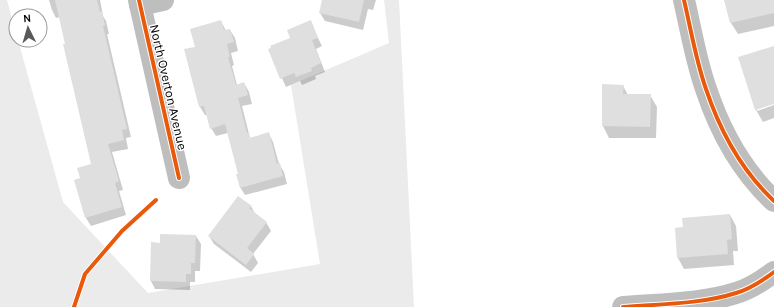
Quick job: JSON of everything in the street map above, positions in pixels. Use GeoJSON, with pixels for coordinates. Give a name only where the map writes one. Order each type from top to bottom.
{"type":"FeatureCollection","features":[{"type":"Feature","properties":{"kind":"street"},"geometry":{"type":"LineString","coordinates":[[139,3],[163,0]]}},
{"type":"Feature","properties":{"kind":"street"},"geometry":{"type":"LineString","coordinates":[[684,0],[706,88],[716,118],[733,150],[751,176],[774,201]]}},
{"type":"Feature","properties":{"kind":"street","name":"North Overton Avenue"},"geometry":{"type":"LineString","coordinates":[[139,3],[179,178]]}},
{"type":"Feature","properties":{"kind":"street"},"geometry":{"type":"LineString","coordinates":[[623,307],[714,299],[738,293],[760,282],[774,272]]}},
{"type":"Feature","properties":{"kind":"shaded area"},"geometry":{"type":"Polygon","coordinates":[[[0,0],[7,0],[9,8],[8,48],[20,48],[63,202],[148,293],[320,264],[291,85],[389,43],[384,0],[399,0],[414,307],[0,307],[0,0]]]}},
{"type":"Feature","properties":{"kind":"building"},"geometry":{"type":"Polygon","coordinates":[[[55,0],[97,0],[100,12],[102,11],[105,25],[103,26],[127,129],[122,130],[124,140],[108,144],[119,181],[115,183],[122,207],[85,218],[74,180],[80,178],[77,168],[91,164],[63,44],[65,44],[55,0]]]}},
{"type":"Feature","properties":{"kind":"building"},"geometry":{"type":"Polygon","coordinates":[[[322,0],[364,0],[359,22],[319,13],[322,0]]]}},
{"type":"Feature","properties":{"kind":"building"},"geometry":{"type":"Polygon","coordinates":[[[724,0],[774,0],[774,13],[730,23],[724,0]]]}},
{"type":"Feature","properties":{"kind":"building"},"geometry":{"type":"Polygon","coordinates":[[[221,20],[224,30],[230,29],[234,42],[227,44],[230,57],[228,57],[236,85],[244,82],[248,95],[238,98],[247,133],[249,133],[250,138],[269,132],[277,164],[280,163],[283,176],[240,188],[236,174],[238,174],[225,124],[210,129],[204,106],[199,107],[184,49],[195,47],[190,29],[221,20]]]}},
{"type":"Feature","properties":{"kind":"building"},"geometry":{"type":"Polygon","coordinates":[[[311,20],[318,38],[312,40],[321,63],[311,68],[312,71],[296,77],[294,73],[280,79],[268,49],[271,48],[270,46],[290,38],[287,30],[311,20]]]}},
{"type":"Feature","properties":{"kind":"building"},"geometry":{"type":"Polygon","coordinates":[[[774,46],[774,104],[755,110],[738,57],[774,46]]]}},
{"type":"Feature","properties":{"kind":"building"},"geometry":{"type":"Polygon","coordinates":[[[602,84],[624,85],[623,94],[651,94],[650,127],[602,126],[602,84]]]}},
{"type":"Feature","properties":{"kind":"building"},"geometry":{"type":"Polygon","coordinates":[[[238,196],[252,206],[249,208],[267,222],[247,248],[254,254],[246,265],[208,236],[238,196]]]}},
{"type":"Feature","properties":{"kind":"building"},"geometry":{"type":"Polygon","coordinates":[[[730,214],[732,239],[727,240],[728,254],[677,258],[675,228],[683,227],[682,218],[730,214]]]}},
{"type":"Feature","properties":{"kind":"building"},"geometry":{"type":"Polygon","coordinates":[[[160,234],[196,235],[195,263],[191,263],[191,274],[186,274],[186,282],[150,281],[151,242],[160,243],[160,234]]]}},
{"type":"Feature","properties":{"kind":"cycle path"},"geometry":{"type":"LineString","coordinates":[[139,0],[179,178]]}},
{"type":"Feature","properties":{"kind":"cycle path"},"geometry":{"type":"LineString","coordinates":[[684,0],[699,68],[718,120],[733,150],[752,177],[774,201]]}},
{"type":"Feature","properties":{"kind":"cycle path"},"geometry":{"type":"LineString","coordinates":[[74,307],[85,274],[122,231],[156,200]]}},
{"type":"Feature","properties":{"kind":"cycle path"},"geometry":{"type":"LineString","coordinates":[[623,307],[680,303],[723,297],[751,287],[774,272]]}}]}
